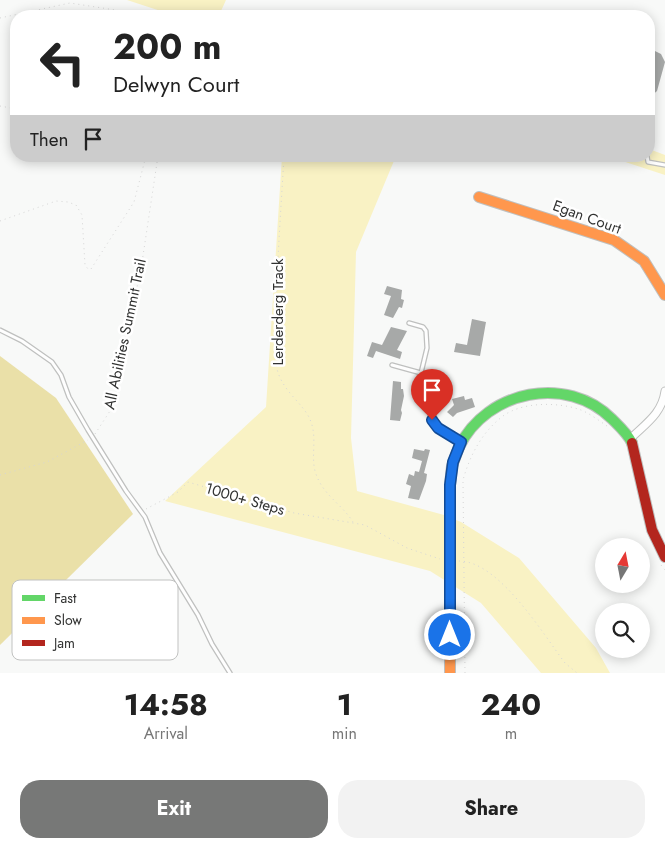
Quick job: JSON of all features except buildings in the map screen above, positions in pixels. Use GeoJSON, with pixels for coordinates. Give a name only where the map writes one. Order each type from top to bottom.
{"type":"FeatureCollection","features":[{"type":"Feature","properties":{"kind":"street","name":"Egan Court"},"geometry":{"type":"LineString","coordinates":[[479,197],[614,240],[644,261],[665,295]]}},
{"type":"Feature","properties":{"kind":"street"},"geometry":{"type":"LineString","coordinates":[[429,376],[432,420],[438,428],[461,442]]}},
{"type":"Feature","properties":{"kind":"street"},"geometry":{"type":"LineString","coordinates":[[450,673],[450,485],[453,462],[461,442],[470,429],[496,406],[527,394],[557,392],[585,400],[610,417],[630,439],[639,470],[648,521],[662,560]]}},
{"type":"Feature","properties":{"kind":"street"},"geometry":{"type":"LineString","coordinates":[[630,439],[654,417],[664,401],[665,392]]}},
{"type":"Feature","properties":{"kind":"lane"},"geometry":{"type":"LineString","coordinates":[[648,162],[665,164]]}},
{"type":"Feature","properties":{"kind":"lane"},"geometry":{"type":"LineString","coordinates":[[409,323],[423,327],[426,331],[427,348],[421,373]]}},
{"type":"Feature","properties":{"kind":"lane"},"geometry":{"type":"LineString","coordinates":[[0,330],[22,341],[52,362],[61,375],[69,397],[92,437],[126,491],[146,517],[160,553],[176,580]]}},
{"type":"Feature","properties":{"kind":"lane"},"geometry":{"type":"LineString","coordinates":[[392,366],[429,376]]}},
{"type":"Feature","properties":{"kind":"lane"},"geometry":{"type":"LineString","coordinates":[[178,583],[230,673]]}},
{"type":"Feature","properties":{"kind":"path"},"geometry":{"type":"LineString","coordinates":[[37,10],[70,3],[115,10]]}},
{"type":"Feature","properties":{"kind":"path"},"geometry":{"type":"LineString","coordinates":[[0,220],[56,201],[76,205],[82,215],[85,265],[88,269],[91,269],[134,202],[144,162]]}},
{"type":"Feature","properties":{"kind":"path","name":"All Abilities Summit Trail"},"geometry":{"type":"LineString","coordinates":[[0,475],[53,460],[92,437],[100,429],[110,411],[128,322],[140,275],[157,162]]}},
{"type":"Feature","properties":{"kind":"path","name":"Lerderderg Track"},"geometry":{"type":"LineString","coordinates":[[284,162],[276,275],[276,368],[291,397],[311,421],[314,434],[315,472],[323,490],[336,504],[346,511],[354,522],[375,530],[407,548],[440,559],[464,561],[482,568],[507,586],[565,663],[577,673]]}},
{"type":"Feature","properties":{"kind":"path"},"geometry":{"type":"LineString","coordinates":[[465,673],[463,480],[470,458],[484,435],[504,416],[523,407],[554,405],[578,409],[596,418],[608,427]]}},
{"type":"Feature","properties":{"kind":"path","name":"1000+ Steps"},"geometry":{"type":"LineString","coordinates":[[140,508],[146,509],[157,505],[163,499],[178,492],[188,482],[294,513],[327,520],[354,522]]}},
{"type":"Feature","properties":{"kind":"path"},"geometry":{"type":"LineString","coordinates":[[662,560],[665,570]]}},
{"type":"Feature","properties":{"kind":"shaded area"},"geometry":{"type":"Polygon","coordinates":[[[127,0],[226,0],[221,10],[158,10],[127,0]]]}},
{"type":"Feature","properties":{"kind":"shaded area"},"geometry":{"type":"Polygon","coordinates":[[[655,151],[665,155],[665,175],[625,162],[655,162],[655,151]]]}},
{"type":"Feature","properties":{"kind":"shaded area"},"geometry":{"type":"Polygon","coordinates":[[[282,162],[394,162],[356,252],[351,438],[357,491],[444,515],[461,522],[519,558],[595,647],[595,658],[602,658],[610,673],[541,673],[481,603],[430,571],[165,501],[266,407],[282,162]]]}},
{"type":"Feature","properties":{"kind":"shaded area"},"geometry":{"type":"Polygon","coordinates":[[[0,356],[56,398],[133,514],[66,580],[12,580],[12,633],[0,645],[0,356]]]}},
{"type":"Feature","properties":{"kind":"traffic: fast"},"geometry":{"type":"LineString","coordinates":[[459,447],[472,428],[488,412],[508,401],[529,395],[551,393],[573,396],[594,405],[618,424],[632,443]]}},
{"type":"Feature","properties":{"kind":"traffic: slow"},"geometry":{"type":"LineString","coordinates":[[479,197],[614,240],[644,261],[665,295]]}},
{"type":"Feature","properties":{"kind":"traffic: slow"},"geometry":{"type":"LineString","coordinates":[[450,673],[450,485],[452,466],[459,447]]}},
{"type":"Feature","properties":{"kind":"traffic: jam"},"geometry":{"type":"LineString","coordinates":[[632,443],[652,530],[665,557]]}},
{"type":"Feature","properties":{"kind":"route"},"geometry":{"type":"LineString","coordinates":[[432,420],[438,428],[453,439],[461,442],[453,462],[450,485],[450,635]]}}]}
